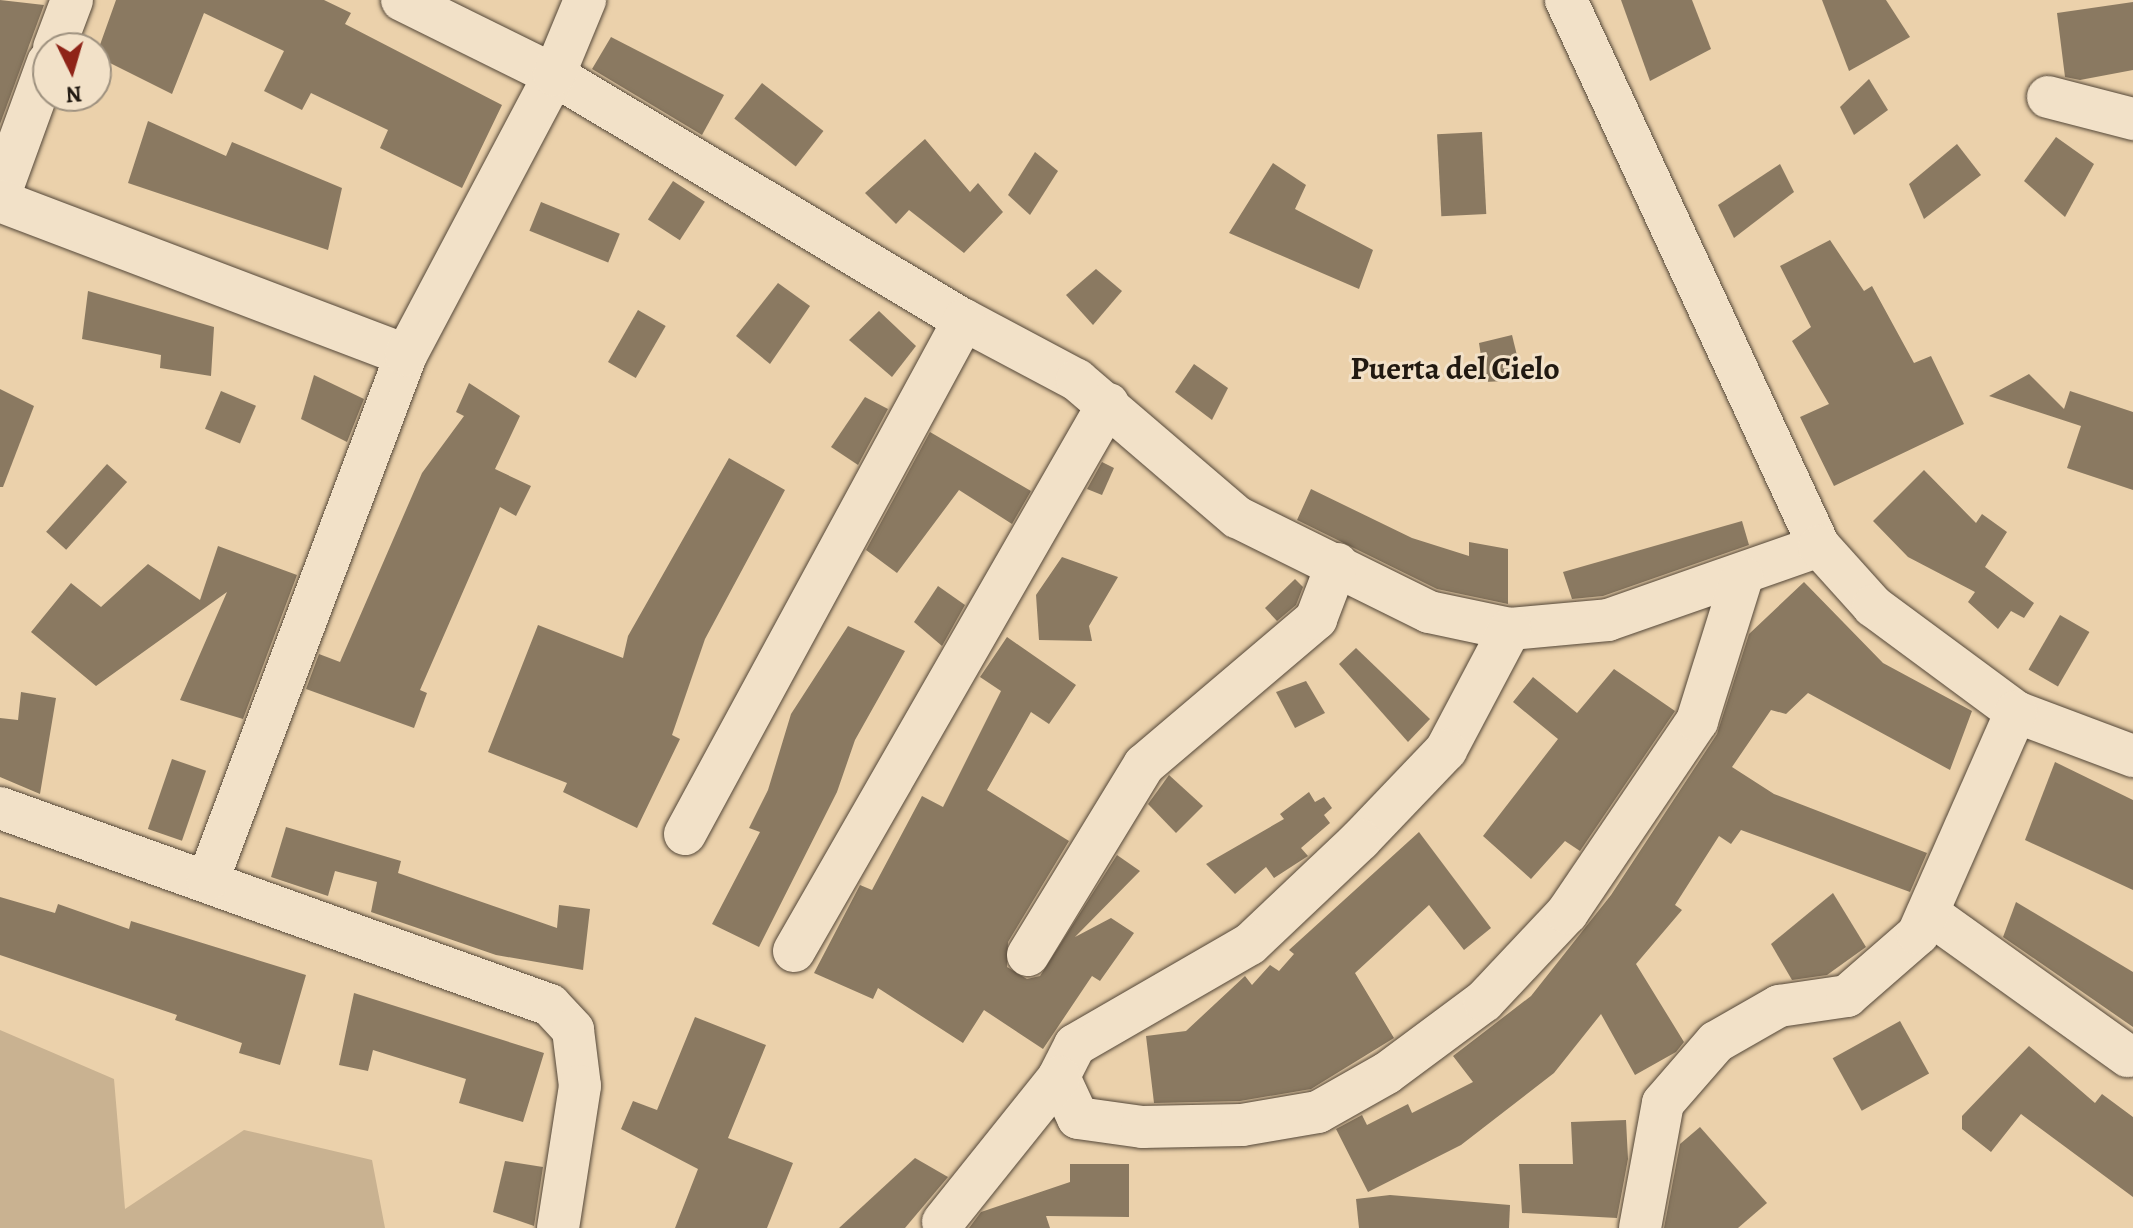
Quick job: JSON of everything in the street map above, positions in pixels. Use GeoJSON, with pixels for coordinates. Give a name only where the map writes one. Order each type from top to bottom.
{"type":"FeatureCollection","features":[{"type":"Feature","properties":{"kind":"street"},"geometry":{"type":"LineString","coordinates":[[60,32],[72,0]]}},
{"type":"Feature","properties":{"kind":"street"},"geometry":{"type":"LineString","coordinates":[[402,0],[554,75],[1108,404],[1237,517],[1429,612],[1510,629],[1608,620],[1742,577],[1819,546]]}},
{"type":"Feature","properties":{"kind":"street"},"geometry":{"type":"LineString","coordinates":[[208,880],[406,355],[554,75],[585,0]]}},
{"type":"Feature","properties":{"kind":"street"},"geometry":{"type":"LineString","coordinates":[[1566,0],[1819,546],[1873,606],[2016,712],[2133,756]]}},
{"type":"Feature","properties":{"kind":"street"},"geometry":{"type":"LineString","coordinates":[[2048,97],[2133,119]]}},
{"type":"Feature","properties":{"kind":"street"},"geometry":{"type":"LineString","coordinates":[[0,194],[32,106]]}},
{"type":"Feature","properties":{"kind":"street"},"geometry":{"type":"LineString","coordinates":[[0,201],[406,355]]}},
{"type":"Feature","properties":{"kind":"street"},"geometry":{"type":"LineString","coordinates":[[685,834],[964,320]]}},
{"type":"Feature","properties":{"kind":"street"},"geometry":{"type":"LineString","coordinates":[[794,951],[1108,404]]}},
{"type":"Feature","properties":{"kind":"street"},"geometry":{"type":"LineString","coordinates":[[1028,955],[1144,765],[1316,619],[1331,594],[1337,564]]}},
{"type":"Feature","properties":{"kind":"street"},"geometry":{"type":"LineString","coordinates":[[1059,1077],[1078,1118],[1142,1127],[1242,1125],[1318,1112],[1387,1073],[1484,1001],[1567,913],[1697,721],[1742,577]]}},
{"type":"Feature","properties":{"kind":"street"},"geometry":{"type":"LineString","coordinates":[[943,1222],[1059,1077],[1075,1045],[1250,944],[1360,840],[1446,750],[1510,629]]}},
{"type":"Feature","properties":{"kind":"street"},"geometry":{"type":"LineString","coordinates":[[1640,1228],[1663,1103],[1716,1042],[1779,1006],[1847,996],[1918,934],[2016,712]]}},
{"type":"Feature","properties":{"kind":"street"},"geometry":{"type":"LineString","coordinates":[[0,808],[550,1005],[573,1030],[580,1086],[558,1228]]}},
{"type":"Feature","properties":{"kind":"street"},"geometry":{"type":"LineString","coordinates":[[1928,913],[2128,1056]]}},
{"type":"Feature","properties":{"kind":"shaded area"},"geometry":{"type":"Polygon","coordinates":[[[0,1030],[114,1079],[125,1209],[244,1130],[372,1160],[385,1228],[0,1228],[0,1030]]]}},
{"type":"Feature","properties":{"kind":"building"},"geometry":{"type":"Polygon","coordinates":[[[0,0],[44,5],[32,32],[0,124],[0,0]]]}},
{"type":"Feature","properties":{"kind":"building"},"geometry":{"type":"Polygon","coordinates":[[[116,0],[324,0],[351,13],[345,24],[502,105],[462,188],[380,148],[388,130],[311,93],[302,110],[264,91],[284,51],[204,13],[172,94],[112,64],[112,32],[105,32],[116,0]]]}},
{"type":"Feature","properties":{"kind":"building"},"geometry":{"type":"Polygon","coordinates":[[[1621,0],[1692,0],[1711,49],[1650,81],[1621,0]]]}},
{"type":"Feature","properties":{"kind":"building"},"geometry":{"type":"Polygon","coordinates":[[[1822,0],[1886,0],[1910,37],[1849,71],[1822,0]]]}},
{"type":"Feature","properties":{"kind":"building"},"geometry":{"type":"Polygon","coordinates":[[[2133,2],[2133,70],[2080,80],[2065,77],[2057,13],[2133,2]]]}},
{"type":"Feature","properties":{"kind":"building"},"geometry":{"type":"Polygon","coordinates":[[[611,37],[724,95],[702,135],[592,69],[611,37]]]}},
{"type":"Feature","properties":{"kind":"building"},"geometry":{"type":"Polygon","coordinates":[[[1869,79],[1888,110],[1854,135],[1840,107],[1869,79]]]}},
{"type":"Feature","properties":{"kind":"building"},"geometry":{"type":"Polygon","coordinates":[[[762,83],[823,131],[796,166],[734,118],[762,83]]]}},
{"type":"Feature","properties":{"kind":"building"},"geometry":{"type":"Polygon","coordinates":[[[148,121],[226,156],[232,142],[342,188],[328,250],[128,183],[148,121]]]}},
{"type":"Feature","properties":{"kind":"building"},"geometry":{"type":"Polygon","coordinates":[[[1482,132],[1486,214],[1441,216],[1437,134],[1482,132]]]}},
{"type":"Feature","properties":{"kind":"building"},"geometry":{"type":"Polygon","coordinates":[[[2056,137],[2094,164],[2065,217],[2024,181],[2056,137]]]}},
{"type":"Feature","properties":{"kind":"building"},"geometry":{"type":"Polygon","coordinates":[[[925,139],[970,192],[978,183],[1003,212],[964,253],[909,210],[896,224],[865,193],[925,139]]]}},
{"type":"Feature","properties":{"kind":"building"},"geometry":{"type":"Polygon","coordinates":[[[1957,144],[1981,175],[1924,219],[1909,184],[1957,144]]]}},
{"type":"Feature","properties":{"kind":"building"},"geometry":{"type":"Polygon","coordinates":[[[1035,152],[1058,171],[1030,215],[1008,195],[1035,152]]]}},
{"type":"Feature","properties":{"kind":"building"},"geometry":{"type":"Polygon","coordinates":[[[1273,163],[1306,185],[1295,209],[1373,250],[1359,289],[1229,233],[1273,163]]]}},
{"type":"Feature","properties":{"kind":"building"},"geometry":{"type":"Polygon","coordinates":[[[1780,164],[1794,192],[1734,238],[1718,205],[1780,164]]]}},
{"type":"Feature","properties":{"kind":"building"},"geometry":{"type":"Polygon","coordinates":[[[673,181],[705,202],[680,240],[648,220],[673,181]]]}},
{"type":"Feature","properties":{"kind":"building"},"geometry":{"type":"Polygon","coordinates":[[[541,202],[620,234],[608,263],[529,231],[541,202]]]}},
{"type":"Feature","properties":{"kind":"building"},"geometry":{"type":"Polygon","coordinates":[[[1830,240],[1864,291],[1872,286],[1914,363],[1931,356],[1964,424],[1834,486],[1800,417],[1829,404],[1792,341],[1811,327],[1780,266],[1830,240]]]}},
{"type":"Feature","properties":{"kind":"building"},"geometry":{"type":"Polygon","coordinates":[[[1096,269],[1122,291],[1093,325],[1066,295],[1096,269]]]}},
{"type":"Feature","properties":{"kind":"building"},"geometry":{"type":"Polygon","coordinates":[[[778,283],[810,306],[770,364],[736,336],[778,283]]]}},
{"type":"Feature","properties":{"kind":"building"},"geometry":{"type":"Polygon","coordinates":[[[88,291],[214,327],[211,376],[160,368],[161,355],[82,339],[88,291]]]}},
{"type":"Feature","properties":{"kind":"building"},"geometry":{"type":"Polygon","coordinates":[[[638,310],[666,326],[636,378],[608,362],[638,310]]]}},
{"type":"Feature","properties":{"kind":"building"},"geometry":{"type":"Polygon","coordinates":[[[879,311],[916,346],[892,377],[849,340],[879,311]]]}},
{"type":"Feature","properties":{"kind":"building"},"geometry":{"type":"Polygon","coordinates":[[[1512,335],[1523,380],[1485,382],[1479,343],[1512,335]]]}},
{"type":"Feature","properties":{"kind":"building"},"geometry":{"type":"Polygon","coordinates":[[[1194,364],[1228,388],[1212,420],[1175,392],[1194,364]]]}},
{"type":"Feature","properties":{"kind":"building"},"geometry":{"type":"Polygon","coordinates":[[[2029,374],[2064,409],[2070,391],[2133,412],[2133,490],[2067,468],[2081,426],[1989,396],[2029,374]]]}},
{"type":"Feature","properties":{"kind":"building"},"geometry":{"type":"Polygon","coordinates":[[[314,375],[364,399],[347,442],[301,419],[314,375]]]}},
{"type":"Feature","properties":{"kind":"building"},"geometry":{"type":"Polygon","coordinates":[[[469,383],[520,416],[495,469],[531,486],[516,516],[500,507],[420,690],[427,693],[414,728],[306,689],[319,654],[340,662],[422,473],[464,416],[456,412],[469,383]]]}},
{"type":"Feature","properties":{"kind":"building"},"geometry":{"type":"Polygon","coordinates":[[[0,389],[34,406],[3,487],[0,487],[0,389]]]}},
{"type":"Feature","properties":{"kind":"building"},"geometry":{"type":"Polygon","coordinates":[[[221,391],[256,406],[240,444],[205,429],[221,391]]]}},
{"type":"Feature","properties":{"kind":"building"},"geometry":{"type":"Polygon","coordinates":[[[865,397],[888,409],[858,465],[831,447],[865,397]]]}},
{"type":"Feature","properties":{"kind":"building"},"geometry":{"type":"Polygon","coordinates":[[[930,432],[1031,491],[1012,524],[959,490],[897,573],[866,550],[930,432]]]}},
{"type":"Feature","properties":{"kind":"building"},"geometry":{"type":"Polygon","coordinates":[[[729,458],[785,490],[705,639],[672,735],[680,739],[637,828],[563,792],[567,783],[488,752],[538,625],[623,658],[628,636],[729,458]]]}},
{"type":"Feature","properties":{"kind":"building"},"geometry":{"type":"Polygon","coordinates":[[[1102,462],[1114,468],[1102,495],[1087,489],[1102,462]]]}},
{"type":"Feature","properties":{"kind":"building"},"geometry":{"type":"Polygon","coordinates":[[[107,464],[127,482],[66,550],[46,532],[107,464]]]}},
{"type":"Feature","properties":{"kind":"building"},"geometry":{"type":"Polygon","coordinates":[[[1924,470],[1976,523],[1982,514],[2007,532],[1985,567],[2034,603],[2024,618],[2011,611],[1998,629],[1968,602],[1975,592],[1908,557],[1873,521],[1924,470]]]}},
{"type":"Feature","properties":{"kind":"building"},"geometry":{"type":"Polygon","coordinates":[[[1311,489],[1412,538],[1469,556],[1469,542],[1508,549],[1508,604],[1437,589],[1297,520],[1311,489]]]}},
{"type":"Feature","properties":{"kind":"building"},"geometry":{"type":"Polygon","coordinates":[[[1742,521],[1749,545],[1603,596],[1572,599],[1563,572],[1742,521]]]}},
{"type":"Feature","properties":{"kind":"building"},"geometry":{"type":"Polygon","coordinates":[[[218,546],[297,575],[243,719],[180,700],[227,592],[96,686],[31,632],[71,583],[101,607],[148,564],[200,600],[218,546]]]}},
{"type":"Feature","properties":{"kind":"building"},"geometry":{"type":"Polygon","coordinates":[[[1062,557],[1118,577],[1089,626],[1092,641],[1039,640],[1036,595],[1062,557]]]}},
{"type":"Feature","properties":{"kind":"building"},"geometry":{"type":"Polygon","coordinates":[[[1295,579],[1303,587],[1296,605],[1277,621],[1265,608],[1295,579]]]}},
{"type":"Feature","properties":{"kind":"building"},"geometry":{"type":"Polygon","coordinates":[[[1804,582],[1883,663],[1972,711],[1950,770],[1808,693],[1786,714],[1771,710],[1732,767],[1774,794],[1927,853],[1910,892],[1741,830],[1731,844],[1719,836],[1675,905],[1682,910],[1636,964],[1684,1042],[1676,1052],[1635,1075],[1601,1014],[1554,1073],[1461,1145],[1368,1192],[1336,1129],[1362,1115],[1367,1125],[1408,1104],[1412,1113],[1473,1082],[1453,1056],[1531,996],[1611,895],[1717,734],[1749,634],[1804,582]]]}},
{"type":"Feature","properties":{"kind":"building"},"geometry":{"type":"Polygon","coordinates":[[[938,586],[965,605],[942,646],[914,622],[938,586]]]}},
{"type":"Feature","properties":{"kind":"building"},"geometry":{"type":"Polygon","coordinates":[[[2060,615],[2089,632],[2058,687],[2028,670],[2060,615]]]}},
{"type":"Feature","properties":{"kind":"building"},"geometry":{"type":"Polygon","coordinates":[[[848,626],[905,651],[855,740],[837,792],[759,947],[712,924],[760,832],[749,828],[768,790],[791,714],[848,626]]]}},
{"type":"Feature","properties":{"kind":"building"},"geometry":{"type":"Polygon","coordinates":[[[1007,637],[1076,685],[1049,724],[1031,712],[987,790],[1069,841],[1008,942],[1007,967],[1027,979],[1040,976],[1117,855],[1140,871],[1075,937],[1111,918],[1134,933],[1100,981],[1092,976],[1043,1049],[984,1010],[963,1043],[878,988],[873,999],[814,973],[860,885],[872,890],[922,796],[943,807],[1001,691],[980,677],[1007,637]]]}},
{"type":"Feature","properties":{"kind":"building"},"geometry":{"type":"Polygon","coordinates":[[[1356,648],[1430,719],[1408,742],[1339,664],[1356,648]]]}},
{"type":"Feature","properties":{"kind":"building"},"geometry":{"type":"Polygon","coordinates":[[[1614,669],[1675,711],[1580,851],[1565,841],[1531,879],[1483,836],[1558,739],[1513,702],[1533,677],[1577,713],[1614,669]]]}},
{"type":"Feature","properties":{"kind":"building"},"geometry":{"type":"Polygon","coordinates":[[[1306,681],[1325,713],[1295,728],[1276,692],[1306,681]]]}},
{"type":"Feature","properties":{"kind":"building"},"geometry":{"type":"Polygon","coordinates":[[[21,692],[56,698],[40,794],[0,777],[0,718],[18,720],[21,692]]]}},
{"type":"Feature","properties":{"kind":"building"},"geometry":{"type":"Polygon","coordinates":[[[172,759],[206,771],[182,841],[148,829],[172,759]]]}},
{"type":"Feature","properties":{"kind":"building"},"geometry":{"type":"Polygon","coordinates":[[[2055,762],[2133,800],[2133,890],[2025,840],[2055,762]]]}},
{"type":"Feature","properties":{"kind":"building"},"geometry":{"type":"Polygon","coordinates":[[[1169,775],[1203,806],[1176,833],[1148,804],[1169,775]]]}},
{"type":"Feature","properties":{"kind":"building"},"geometry":{"type":"Polygon","coordinates":[[[1309,792],[1315,802],[1324,797],[1332,808],[1324,815],[1330,823],[1301,848],[1308,856],[1274,878],[1266,867],[1235,894],[1206,864],[1284,819],[1280,814],[1309,792]]]}},
{"type":"Feature","properties":{"kind":"building"},"geometry":{"type":"Polygon","coordinates":[[[286,827],[401,861],[398,873],[557,928],[559,905],[590,909],[583,970],[496,955],[371,912],[377,882],[335,871],[328,896],[271,877],[286,827]]]}},
{"type":"Feature","properties":{"kind":"building"},"geometry":{"type":"Polygon","coordinates":[[[1419,832],[1491,928],[1464,950],[1429,905],[1355,973],[1394,1038],[1311,1089],[1240,1101],[1154,1103],[1146,1036],[1186,1031],[1245,976],[1252,985],[1270,965],[1279,971],[1294,954],[1289,950],[1419,832]]]}},
{"type":"Feature","properties":{"kind":"building"},"geometry":{"type":"Polygon","coordinates":[[[1833,893],[1866,947],[1827,975],[1792,980],[1771,944],[1833,893]]]}},
{"type":"Feature","properties":{"kind":"building"},"geometry":{"type":"Polygon","coordinates":[[[0,897],[55,913],[58,904],[129,929],[131,921],[306,975],[280,1065],[239,1053],[242,1043],[175,1020],[177,1015],[0,955],[0,897]]]}},
{"type":"Feature","properties":{"kind":"building"},"geometry":{"type":"Polygon","coordinates":[[[2016,902],[2133,972],[2133,1027],[2003,937],[2016,902]]]}},
{"type":"Feature","properties":{"kind":"building"},"geometry":{"type":"Polygon","coordinates":[[[354,993],[544,1053],[523,1122],[459,1103],[466,1079],[373,1050],[368,1071],[339,1065],[354,993]]]}},
{"type":"Feature","properties":{"kind":"building"},"geometry":{"type":"Polygon","coordinates":[[[695,1017],[766,1045],[728,1138],[793,1163],[767,1228],[675,1228],[698,1169],[621,1129],[633,1101],[657,1110],[695,1017]]]}},
{"type":"Feature","properties":{"kind":"building"},"geometry":{"type":"Polygon","coordinates":[[[1900,1021],[1929,1073],[1862,1111],[1833,1058],[1900,1021]]]}},
{"type":"Feature","properties":{"kind":"building"},"geometry":{"type":"Polygon","coordinates":[[[2029,1046],[2095,1103],[2102,1094],[2133,1117],[2133,1197],[2021,1114],[1991,1152],[1962,1129],[1962,1116],[2029,1046]]]}},
{"type":"Feature","properties":{"kind":"building"},"geometry":{"type":"Polygon","coordinates":[[[1626,1120],[1628,1159],[1617,1218],[1522,1213],[1519,1164],[1573,1164],[1571,1122],[1626,1120]]]}},
{"type":"Feature","properties":{"kind":"building"},"geometry":{"type":"Polygon","coordinates":[[[1700,1127],[1767,1203],[1738,1228],[1664,1228],[1680,1144],[1700,1127]]]}},
{"type":"Feature","properties":{"kind":"building"},"geometry":{"type":"Polygon","coordinates":[[[915,1158],[948,1177],[905,1228],[839,1228],[915,1158]]]}},
{"type":"Feature","properties":{"kind":"building"},"geometry":{"type":"Polygon","coordinates":[[[505,1161],[543,1167],[534,1226],[493,1212],[505,1161]]]}},
{"type":"Feature","properties":{"kind":"building"},"geometry":{"type":"Polygon","coordinates":[[[1070,1164],[1129,1164],[1129,1217],[1046,1216],[1050,1228],[969,1228],[981,1212],[1070,1182],[1070,1164]]]}},
{"type":"Feature","properties":{"kind":"building"},"geometry":{"type":"Polygon","coordinates":[[[1390,1195],[1510,1205],[1509,1228],[1359,1228],[1356,1199],[1390,1195]]]}},
{"type":"Feature","properties":{"kind":"district","name":"Puerta del Cielo"},"geometry":{"type":"Point","coordinates":[1455,368]}}]}
